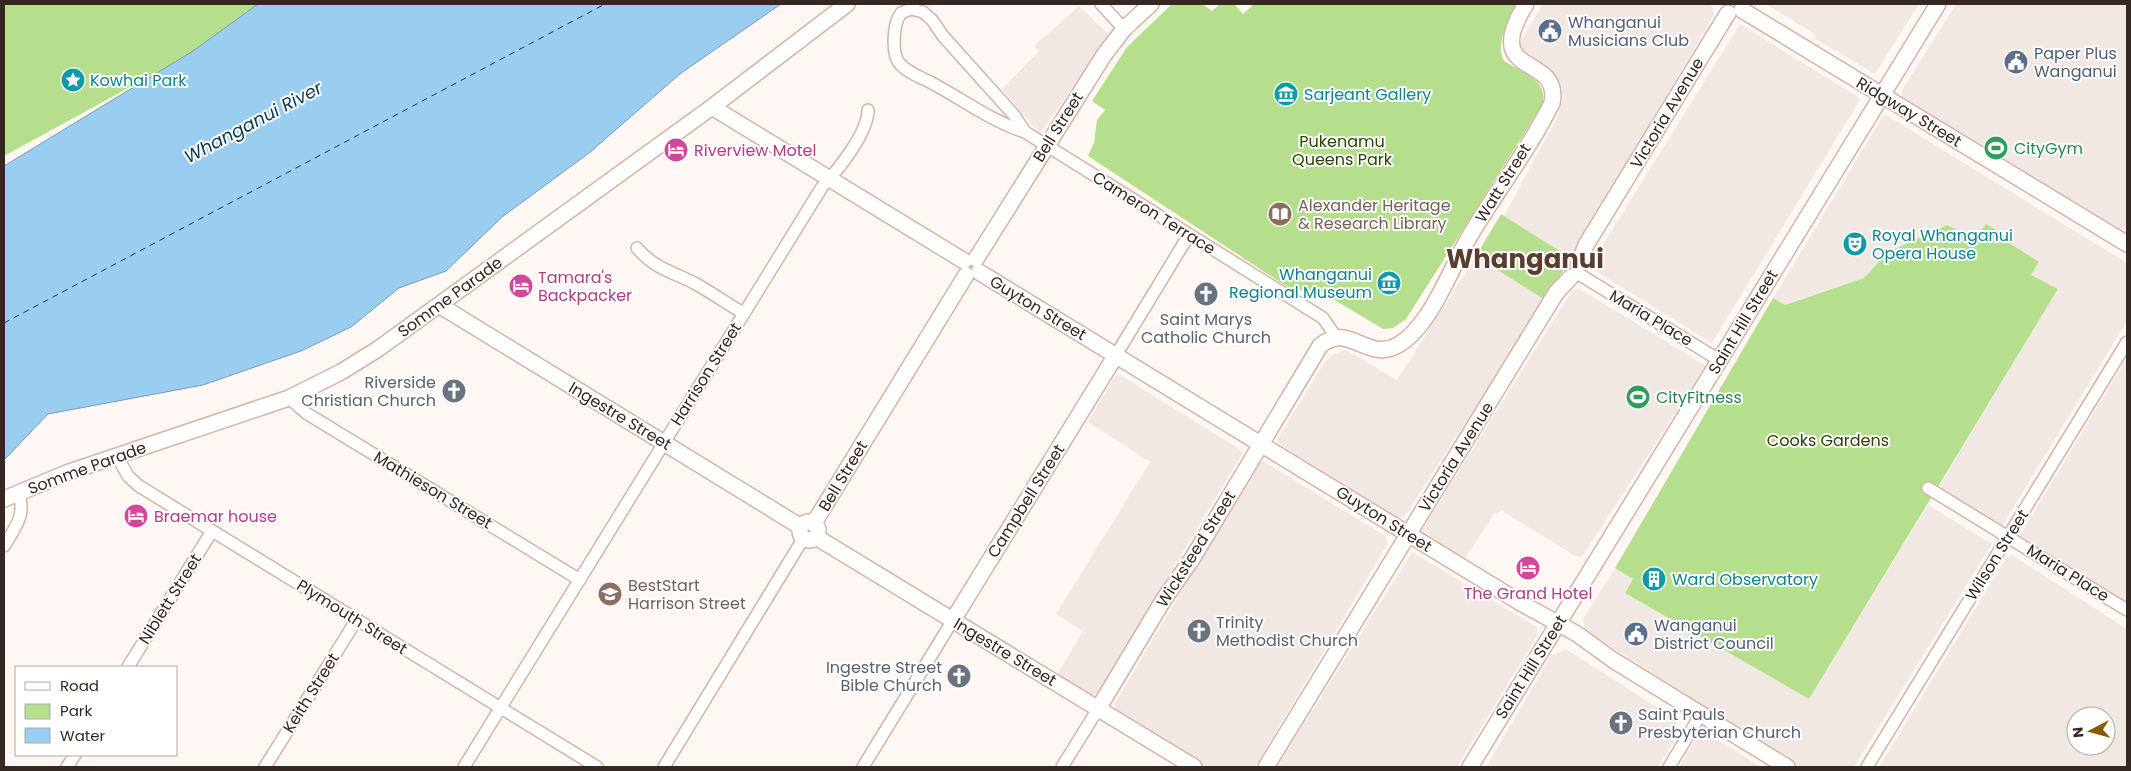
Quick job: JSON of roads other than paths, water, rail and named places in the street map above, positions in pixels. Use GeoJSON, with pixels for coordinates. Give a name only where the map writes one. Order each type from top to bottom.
{"type":"FeatureCollection","features":[{"type":"Feature","properties":{"kind":"street","name":"Somme Parade"},"geometry":{"type":"LineString","coordinates":[[4,499],[68,472],[289,398],[360,361],[712,107],[847,4]]}},
{"type":"Feature","properties":{"kind":"street"},"geometry":{"type":"LineString","coordinates":[[1101,4],[1124,29]]}},
{"type":"Feature","properties":{"kind":"street","name":"Bell Street"},"geometry":{"type":"LineString","coordinates":[[664,767],[1046,145],[1104,55],[1124,29],[1151,4]]}},
{"type":"Feature","properties":{"kind":"street","name":"Watt Street"},"geometry":{"type":"LineString","coordinates":[[1336,337],[1348,338],[1376,350],[1389,349],[1406,340],[1418,327],[1453,272],[1468,240],[1548,111],[1553,95],[1550,83],[1544,75],[1516,56],[1511,49],[1512,33],[1526,4]]}},
{"type":"Feature","properties":{"kind":"street","name":"Saint Hill Street"},"geometry":{"type":"LineString","coordinates":[[1470,767],[1938,4]]}},
{"type":"Feature","properties":{"kind":"street","name":"Ridgway Street"},"geometry":{"type":"LineString","coordinates":[[1734,7],[2127,244]]}},
{"type":"Feature","properties":{"kind":"street","name":"Victoria Avenue"},"geometry":{"type":"LineString","coordinates":[[1266,767],[1556,293],[1577,273],[1586,245],[1734,7]]}},
{"type":"Feature","properties":{"kind":"street"},"geometry":{"type":"LineString","coordinates":[[918,10],[932,20],[943,36],[1014,115],[1025,132],[1008,126],[903,67],[897,59],[895,49],[897,19],[904,11],[918,10]]}},
{"type":"Feature","properties":{"kind":"street","name":"Guyton Street"},"geometry":{"type":"LineString","coordinates":[[712,107],[1558,624],[1701,714],[1771,763],[1788,767]]}},
{"type":"Feature","properties":{"kind":"street","name":"Harrison Street"},"geometry":{"type":"LineString","coordinates":[[464,767],[822,187],[836,172],[865,124],[868,110]]}},
{"type":"Feature","properties":{"kind":"street","name":"Cameron Terrace"},"geometry":{"type":"LineString","coordinates":[[1025,132],[1323,318],[1336,337]]}},
{"type":"Feature","properties":{"kind":"street","name":"Campbell Street"},"geometry":{"type":"LineString","coordinates":[[863,767],[1184,243],[1191,236]]}},
{"type":"Feature","properties":{"kind":"street"},"geometry":{"type":"LineString","coordinates":[[637,248],[648,261],[663,270],[696,284],[744,313]]}},
{"type":"Feature","properties":{"kind":"street","name":"Maria Place"},"geometry":{"type":"LineString","coordinates":[[1577,273],[1719,360]]}},
{"type":"Feature","properties":{"kind":"street","name":"Ingestre Street"},"geometry":{"type":"LineString","coordinates":[[439,305],[1194,767]]}},
{"type":"Feature","properties":{"kind":"street","name":"Wicksteed Street"},"geometry":{"type":"LineString","coordinates":[[1062,767],[1320,346],[1336,337]]}},
{"type":"Feature","properties":{"kind":"street","name":"Wilson Street"},"geometry":{"type":"LineString","coordinates":[[1867,767],[2127,342]]}},
{"type":"Feature","properties":{"kind":"street","name":"Mathieson Street"},"geometry":{"type":"LineString","coordinates":[[289,398],[306,413],[580,580]]}},
{"type":"Feature","properties":{"kind":"street","name":"Plymouth Street"},"geometry":{"type":"LineString","coordinates":[[117,456],[128,476],[139,486],[597,767]]}},
{"type":"Feature","properties":{"kind":"street","name":"Maria Place"},"geometry":{"type":"LineString","coordinates":[[1928,488],[2127,610]]}},
{"type":"Feature","properties":{"kind":"street"},"geometry":{"type":"LineString","coordinates":[[4,546],[20,517],[22,502],[18,492]]}},
{"type":"Feature","properties":{"kind":"street","name":"Niblett Street"},"geometry":{"type":"LineString","coordinates":[[129,666],[212,531]]}},
{"type":"Feature","properties":{"kind":"street","name":"Keith Street"},"geometry":{"type":"LineString","coordinates":[[265,767],[356,619]]}},
{"type":"Feature","properties":{"kind":"street"},"geometry":{"type":"LineString","coordinates":[[1669,767],[1701,714]]}},
{"type":"Feature","properties":{"kind":"street"},"geometry":{"type":"LineString","coordinates":[[67,767],[74,756]]}},
{"type":"Feature","properties":{"kind":"water","name":"Whanganui River"},"geometry":{"type":"Polygon","coordinates":[[[258,4],[781,4],[681,73],[589,153],[502,217],[446,271],[399,288],[351,327],[301,351],[203,385],[48,414],[4,460],[4,166],[193,51],[258,4]]]}},
{"type":"Feature","properties":{"kind":"place","name":"Whanganui Musicians Club"},"geometry":{"type":"Point","coordinates":[1550,31]}},
{"type":"Feature","properties":{"kind":"place","name":"Paper Plus Wanganui"},"geometry":{"type":"Point","coordinates":[2016,62]}},
{"type":"Feature","properties":{"kind":"place","name":"Kowhai Park"},"geometry":{"type":"Point","coordinates":[73,80]}},
{"type":"Feature","properties":{"kind":"place","name":"Sarjeant Gallery"},"geometry":{"type":"Point","coordinates":[1286,94]}},
{"type":"Feature","properties":{"kind":"place","name":"CityGym"},"geometry":{"type":"Point","coordinates":[1996,148]}},
{"type":"Feature","properties":{"kind":"place","name":"Riverview Motel"},"geometry":{"type":"Point","coordinates":[676,150]}},
{"type":"Feature","properties":{"kind":"place","name":"Alexander Heritage & Research Library"},"geometry":{"type":"Point","coordinates":[1280,214]}},
{"type":"Feature","properties":{"kind":"place","name":"Royal Whanganui Opera House"},"geometry":{"type":"Point","coordinates":[1855,244]}},
{"type":"Feature","properties":{"kind":"place","name":"Whanganui Regional Museum"},"geometry":{"type":"Point","coordinates":[1389,283]}},
{"type":"Feature","properties":{"kind":"place","name":"Tamara's Backpacker"},"geometry":{"type":"Point","coordinates":[521,286]}},
{"type":"Feature","properties":{"kind":"place","name":"Saint Marys Catholic Church"},"geometry":{"type":"Point","coordinates":[1206,294]}},
{"type":"Feature","properties":{"kind":"place","name":"Riverside Christian Church"},"geometry":{"type":"Point","coordinates":[454,391]}},
{"type":"Feature","properties":{"kind":"place","name":"CityFitness"},"geometry":{"type":"Point","coordinates":[1638,397]}},
{"type":"Feature","properties":{"kind":"place","name":"Braemar house"},"geometry":{"type":"Point","coordinates":[136,516]}},
{"type":"Feature","properties":{"kind":"place","name":"The Grand Hotel"},"geometry":{"type":"Point","coordinates":[1528,568]}},
{"type":"Feature","properties":{"kind":"place","name":"Ward Observatory"},"geometry":{"type":"Point","coordinates":[1654,579]}},
{"type":"Feature","properties":{"kind":"place","name":"BestStart Harrison Street"},"geometry":{"type":"Point","coordinates":[610,594]}},
{"type":"Feature","properties":{"kind":"place","name":"Trinity Methodist Church"},"geometry":{"type":"Point","coordinates":[1199,631]}},
{"type":"Feature","properties":{"kind":"place","name":"Wanganui District Council"},"geometry":{"type":"Point","coordinates":[1636,634]}},
{"type":"Feature","properties":{"kind":"place","name":"Ingestre Street Bible Church"},"geometry":{"type":"Point","coordinates":[959,676]}},
{"type":"Feature","properties":{"kind":"place","name":"Saint Pauls Presbyterian Church"},"geometry":{"type":"Point","coordinates":[1621,723]}},
{"type":"Feature","properties":{"kind":"district","name":"Whanganui"},"geometry":{"type":"Point","coordinates":[1525,259]}},
{"type":"Feature","properties":{"kind":"park label","name":"Pukenamu Queens Park"},"geometry":{"type":"Point","coordinates":[1342,150]}},
{"type":"Feature","properties":{"kind":"park label","name":"Cooks Gardens"},"geometry":{"type":"Point","coordinates":[1828,440]}}]}
